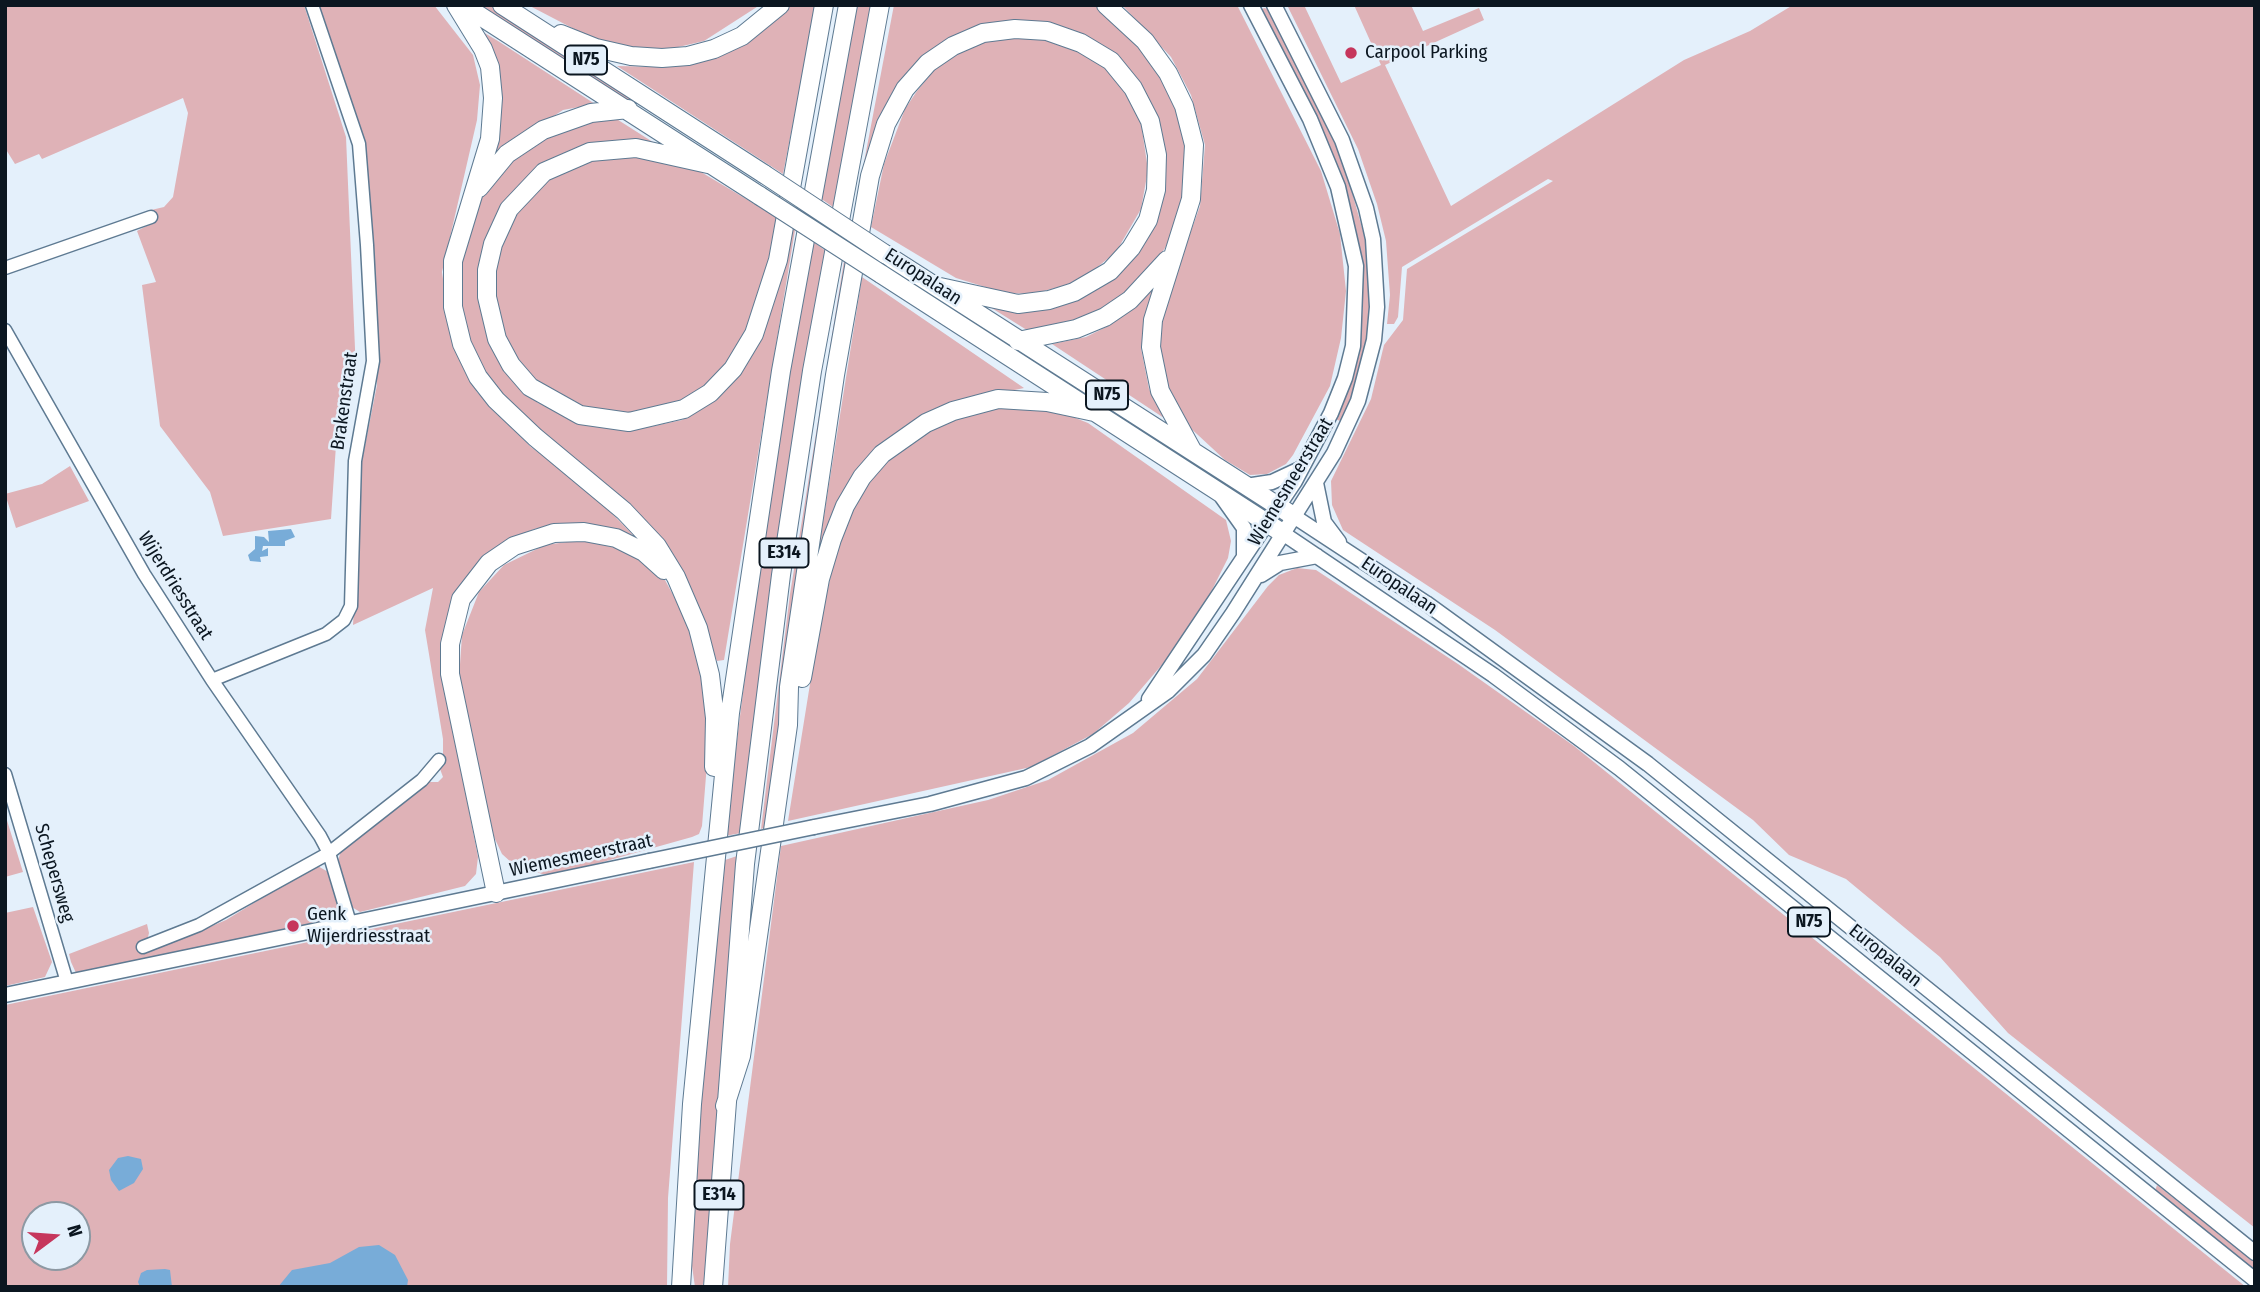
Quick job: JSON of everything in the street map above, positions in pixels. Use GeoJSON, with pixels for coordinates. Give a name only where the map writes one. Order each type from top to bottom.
{"type":"FeatureCollection","features":[{"type":"Feature","properties":{"kind":"highway"},"geometry":{"type":"LineString","coordinates":[[456,5],[483,49],[493,83],[490,139],[458,240],[452,285],[458,332],[472,366],[514,419],[601,490],[645,533],[666,561],[682,591],[700,636],[713,688],[713,793],[717,830]]}},
{"type":"Feature","properties":{"kind":"highway","name":"Europalaan"},"geometry":{"type":"LineString","coordinates":[[463,5],[1284,534]]}},
{"type":"Feature","properties":{"kind":"highway","name":"Europalaan"},"geometry":{"type":"LineString","coordinates":[[502,5],[1294,517]]}},
{"type":"Feature","properties":{"kind":"highway"},"geometry":{"type":"LineString","coordinates":[[509,5],[524,11],[562,35],[596,48],[662,58],[714,49],[741,36],[780,5]]}},
{"type":"Feature","properties":{"kind":"highway"},"geometry":{"type":"LineString","coordinates":[[708,164],[636,148],[590,152],[544,172],[509,209],[491,251],[487,297],[497,339],[511,365],[530,387],[580,415],[629,422],[684,409],[710,393],[733,369],[754,334],[778,260],[824,5]]}},
{"type":"Feature","properties":{"kind":"highway","name":"E314"},"geometry":{"type":"LineString","coordinates":[[681,1287],[692,1104],[717,830],[750,570],[781,371],[848,5]]}},
{"type":"Feature","properties":{"kind":"highway","name":"E314"},"geometry":{"type":"LineString","coordinates":[[713,1287],[725,1106],[746,864],[781,575],[812,371],[880,5]]}},
{"type":"Feature","properties":{"kind":"highway"},"geometry":{"type":"LineString","coordinates":[[1106,5],[1158,57],[1184,106],[1195,164],[1191,199],[1153,320],[1151,347],[1160,391],[1192,450]]}},
{"type":"Feature","properties":{"kind":"highway"},"geometry":{"type":"LineString","coordinates":[[788,725],[789,687],[835,375],[870,176],[886,124],[905,89],[928,64],[953,46],[983,33],[1014,29],[1047,31],[1081,43],[1111,61],[1133,88],[1150,121],[1157,155],[1156,190],[1148,220],[1131,248],[1110,271],[1074,292],[1049,300],[1018,304],[940,287]]}},
{"type":"Feature","properties":{"kind":"highway"},"geometry":{"type":"LineString","coordinates":[[471,199],[495,167],[528,139],[568,119],[622,108],[670,115]]}},
{"type":"Feature","properties":{"kind":"highway"},"geometry":{"type":"LineString","coordinates":[[970,332],[1003,341],[1021,341],[1063,333],[1105,317],[1130,300],[1150,281],[1178,246]]}},
{"type":"Feature","properties":{"kind":"highway"},"geometry":{"type":"LineString","coordinates":[[725,1106],[741,1056],[788,725],[832,539],[845,506],[862,477],[883,454],[926,423],[953,411],[998,399],[1047,402],[1094,412]]}},
{"type":"Feature","properties":{"kind":"highway"},"geometry":{"type":"LineString","coordinates":[[496,893],[450,674],[450,644],[461,599],[489,563],[514,546],[534,538],[568,531],[606,535],[635,547],[653,560],[682,591]]}},
{"type":"Feature","properties":{"kind":"main road","name":"Wiemesmeerstraat"},"geometry":{"type":"LineString","coordinates":[[1144,705],[1244,559],[1301,468],[1331,413],[1345,378],[1353,346],[1356,266],[1348,221],[1325,154],[1251,5]]}},
{"type":"Feature","properties":{"kind":"main road","name":"Wiemesmeerstraat"},"geometry":{"type":"LineString","coordinates":[[5,995],[930,804],[1026,778],[1090,746],[1144,705],[1168,691],[1203,654],[1257,577],[1317,483],[1346,430],[1368,370],[1377,307],[1373,239],[1355,172],[1323,100],[1274,5]]}},
{"type":"Feature","properties":{"kind":"main road"},"geometry":{"type":"LineString","coordinates":[[1246,486],[1272,482],[1301,468]]}},
{"type":"Feature","properties":{"kind":"main road"},"geometry":{"type":"LineString","coordinates":[[1317,483],[1324,522],[1345,550]]}},
{"type":"Feature","properties":{"kind":"main road"},"geometry":{"type":"LineString","coordinates":[[1217,492],[1244,528],[1244,559]]}},
{"type":"Feature","properties":{"kind":"main road","name":"Europalaan"},"geometry":{"type":"LineString","coordinates":[[1294,517],[1534,680],[1648,764],[2255,1253]]}},
{"type":"Feature","properties":{"kind":"main road","name":"Europalaan"},"geometry":{"type":"LineString","coordinates":[[1284,534],[1493,675],[1629,776],[2255,1280]]}},
{"type":"Feature","properties":{"kind":"main road"},"geometry":{"type":"LineString","coordinates":[[1257,577],[1280,563],[1317,556]]}},
{"type":"Feature","properties":{"kind":"street","name":"Brakenstraat"},"geometry":{"type":"LineString","coordinates":[[212,680],[326,634],[344,620],[351,606],[355,461],[373,361],[367,258],[359,144],[312,5]]}},
{"type":"Feature","properties":{"kind":"street"},"geometry":{"type":"LineString","coordinates":[[5,268],[151,217]]}},
{"type":"Feature","properties":{"kind":"street","name":"Wijerdriesstraat"},"geometry":{"type":"LineString","coordinates":[[5,330],[120,534],[212,680],[320,836],[329,853],[350,923]]}},
{"type":"Feature","properties":{"kind":"street"},"geometry":{"type":"LineString","coordinates":[[143,947],[155,936],[191,929],[329,853],[434,775],[439,760]]}},
{"type":"Feature","properties":{"kind":"street","name":"Schepersweg"},"geometry":{"type":"LineString","coordinates":[[5,774],[67,982]]}},
{"type":"Feature","properties":{"kind":"shaded area"},"geometry":{"type":"Polygon","coordinates":[[[5,5],[304,5],[346,137],[356,372],[349,409],[336,445],[331,519],[223,536],[210,492],[160,426],[142,285],[156,282],[137,231],[154,222],[147,211],[164,207],[173,197],[188,113],[183,98],[42,159],[39,154],[15,164],[5,148],[5,5]]]}},
{"type":"Feature","properties":{"kind":"shaded area"},"geometry":{"type":"Polygon","coordinates":[[[316,5],[434,5],[473,55],[480,85],[477,120],[442,272],[451,335],[477,392],[531,447],[587,488],[635,537],[635,542],[572,524],[534,529],[486,554],[452,597],[444,633],[446,693],[478,857],[476,874],[465,886],[360,912],[352,907],[337,865],[341,850],[428,782],[438,782],[443,777],[440,769],[443,739],[425,630],[433,588],[353,625],[362,461],[377,385],[373,272],[363,139],[316,5]]]}},
{"type":"Feature","properties":{"kind":"shaded area"},"geometry":{"type":"Polygon","coordinates":[[[477,5],[490,5],[635,99],[624,101],[477,5]]]}},
{"type":"Feature","properties":{"kind":"shaded area"},"geometry":{"type":"Polygon","coordinates":[[[528,5],[760,5],[704,41],[657,52],[601,43],[528,5]]]}},
{"type":"Feature","properties":{"kind":"shaded area"},"geometry":{"type":"Polygon","coordinates":[[[790,5],[816,5],[783,174],[617,66],[663,67],[703,61],[734,48],[763,31],[790,5]]]}},
{"type":"Feature","properties":{"kind":"shaded area"},"geometry":{"type":"Polygon","coordinates":[[[856,5],[872,5],[833,207],[820,198],[856,5]]]}},
{"type":"Feature","properties":{"kind":"shaded area"},"geometry":{"type":"Polygon","coordinates":[[[894,5],[1095,5],[1137,40],[1170,86],[1188,154],[1180,218],[1165,248],[1141,282],[1083,322],[1030,332],[990,307],[1094,289],[1164,186],[1166,155],[1159,126],[1115,55],[1004,25],[895,91],[857,223],[853,220],[894,5]]]}},
{"type":"Feature","properties":{"kind":"shaded area"},"geometry":{"type":"Polygon","coordinates":[[[1122,5],[1237,5],[1321,171],[1340,234],[1346,291],[1341,338],[1330,386],[1293,455],[1286,464],[1267,474],[1250,475],[1225,460],[1185,423],[1173,404],[1157,357],[1163,309],[1200,206],[1205,145],[1191,95],[1171,57],[1122,5]]]}},
{"type":"Feature","properties":{"kind":"shaded area"},"geometry":{"type":"Polygon","coordinates":[[[1287,5],[1304,5],[1341,83],[1381,65],[1354,5],[1411,5],[1423,31],[1479,8],[1484,20],[1385,65],[1451,206],[1684,60],[1750,31],[1793,5],[2255,5],[2255,1228],[2008,1033],[1940,957],[1846,879],[1789,855],[1753,820],[1495,630],[1343,530],[1332,505],[1331,481],[1371,399],[1384,345],[1403,320],[1407,269],[1553,181],[1548,179],[1402,267],[1398,317],[1394,324],[1387,324],[1390,295],[1386,241],[1377,204],[1358,149],[1287,5]]]}},
{"type":"Feature","properties":{"kind":"shaded area"},"geometry":{"type":"Polygon","coordinates":[[[1268,9],[1317,103],[1344,164],[1366,242],[1370,300],[1367,339],[1356,388],[1343,422],[1335,419],[1360,340],[1363,305],[1353,218],[1342,178],[1261,10],[1268,9]]]}},
{"type":"Feature","properties":{"kind":"shaded area"},"geometry":{"type":"Polygon","coordinates":[[[483,32],[595,104],[563,110],[496,154],[497,61],[483,32]]]}},
{"type":"Feature","properties":{"kind":"shaded area"},"geometry":{"type":"Polygon","coordinates":[[[1014,35],[1067,42],[1110,70],[1140,116],[1148,170],[1141,209],[1116,252],[1095,269],[1067,285],[1032,294],[1005,293],[956,278],[871,227],[884,164],[905,109],[917,91],[935,69],[958,52],[977,43],[1014,35]]]}},
{"type":"Feature","properties":{"kind":"shaded area"},"geometry":{"type":"Polygon","coordinates":[[[615,118],[656,144],[552,160],[532,172],[506,201],[482,261],[518,382],[538,403],[598,427],[649,427],[682,420],[715,400],[728,387],[789,226],[795,230],[724,660],[717,661],[678,566],[500,396],[482,372],[466,331],[457,286],[463,241],[481,194],[501,169],[532,142],[571,124],[615,118]]]}},
{"type":"Feature","properties":{"kind":"shaded area"},"geometry":{"type":"Polygon","coordinates":[[[631,155],[671,161],[701,172],[778,218],[756,311],[730,359],[715,379],[697,392],[674,405],[634,414],[599,411],[572,403],[547,391],[530,376],[515,358],[502,329],[495,301],[494,277],[496,257],[512,220],[523,203],[552,176],[599,157],[631,155]]]}},
{"type":"Feature","properties":{"kind":"shaded area"},"geometry":{"type":"Polygon","coordinates":[[[812,241],[826,251],[741,833],[725,836],[764,525],[812,241]]]}},
{"type":"Feature","properties":{"kind":"shaded area"},"geometry":{"type":"Polygon","coordinates":[[[844,261],[850,264],[767,827],[761,829],[790,594],[844,261]]]}},
{"type":"Feature","properties":{"kind":"shaded area"},"geometry":{"type":"Polygon","coordinates":[[[862,277],[1024,388],[958,402],[885,442],[813,585],[862,277]]]}},
{"type":"Feature","properties":{"kind":"shaded area"},"geometry":{"type":"Polygon","coordinates":[[[1155,288],[1141,348],[1149,389],[1164,418],[1052,344],[1086,337],[1110,325],[1155,288]]]}},
{"type":"Feature","properties":{"kind":"shaded area"},"geometry":{"type":"Polygon","coordinates":[[[1015,406],[1058,411],[1088,423],[1226,520],[1231,541],[1228,558],[1208,598],[1179,645],[1129,703],[1093,734],[1031,767],[788,821],[819,628],[840,535],[852,504],[888,457],[933,426],[990,407],[1015,406]]]}},
{"type":"Feature","properties":{"kind":"shaded area"},"geometry":{"type":"Polygon","coordinates":[[[70,466],[89,501],[16,528],[5,494],[42,484],[70,466]]]}},
{"type":"Feature","properties":{"kind":"shaded area"},"geometry":{"type":"Polygon","coordinates":[[[581,540],[625,550],[643,561],[665,580],[686,619],[705,680],[708,751],[702,826],[699,834],[692,837],[560,874],[542,874],[512,863],[502,854],[494,837],[459,679],[462,635],[479,592],[504,565],[545,545],[581,540]]]}},
{"type":"Feature","properties":{"kind":"shaded area"},"geometry":{"type":"Polygon","coordinates":[[[1297,568],[1316,570],[1458,664],[1574,746],[2246,1287],[728,1287],[730,1244],[781,846],[988,800],[1048,780],[1133,733],[1197,679],[1268,586],[1279,575],[1297,568]]]}},
{"type":"Feature","properties":{"kind":"shaded area"},"geometry":{"type":"Polygon","coordinates":[[[5,814],[23,872],[5,877],[5,814]]]}},
{"type":"Feature","properties":{"kind":"shaded area"},"geometry":{"type":"Polygon","coordinates":[[[740,855],[706,1275],[702,1287],[695,1287],[692,1266],[698,1133],[719,862],[740,855]]]}},
{"type":"Feature","properties":{"kind":"shaded area"},"geometry":{"type":"Polygon","coordinates":[[[694,862],[668,1198],[667,1287],[5,1287],[5,1005],[694,862]]]}},
{"type":"Feature","properties":{"kind":"shaded area"},"geometry":{"type":"Polygon","coordinates":[[[316,865],[330,873],[339,910],[333,920],[76,973],[71,962],[69,954],[147,924],[147,941],[198,932],[226,920],[316,865]]]}},
{"type":"Feature","properties":{"kind":"shaded area"},"geometry":{"type":"Polygon","coordinates":[[[33,907],[52,962],[45,977],[5,986],[5,913],[33,907]]]}},
{"type":"Feature","properties":{"kind":"shaded area"},"geometry":{"type":"Polygon","coordinates":[[[2157,1185],[2255,1262],[2255,1275],[2154,1194],[2157,1185]]]}},
{"type":"Feature","properties":{"kind":"water"},"geometry":{"type":"Polygon","coordinates":[[[291,529],[295,537],[285,541],[285,546],[263,546],[262,551],[268,548],[268,556],[260,557],[261,562],[250,561],[248,555],[255,549],[255,536],[264,537],[269,542],[268,531],[291,529]]]}},
{"type":"Feature","properties":{"kind":"water"},"geometry":{"type":"Polygon","coordinates":[[[128,1156],[141,1159],[143,1169],[134,1183],[119,1191],[111,1180],[109,1170],[118,1158],[128,1156]]]}},
{"type":"Feature","properties":{"kind":"water"},"geometry":{"type":"Polygon","coordinates":[[[379,1245],[395,1255],[408,1280],[407,1287],[278,1287],[292,1270],[330,1263],[359,1247],[379,1245]]]}},
{"type":"Feature","properties":{"kind":"water"},"geometry":{"type":"Polygon","coordinates":[[[170,1270],[172,1287],[140,1287],[138,1282],[141,1273],[170,1270]]]}},
{"type":"Feature","properties":{"kind":"place","name":"Carpool Parking"},"geometry":{"type":"Point","coordinates":[1351,53]}},
{"type":"Feature","properties":{"kind":"place","name":"Genk Wijerdriesstraat"},"geometry":{"type":"Point","coordinates":[293,926]}}]}
